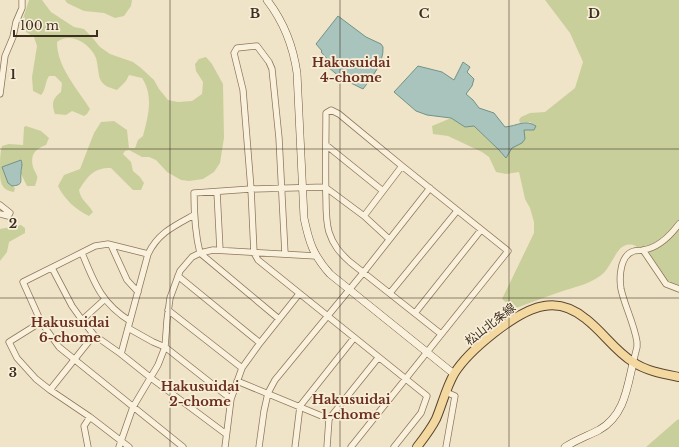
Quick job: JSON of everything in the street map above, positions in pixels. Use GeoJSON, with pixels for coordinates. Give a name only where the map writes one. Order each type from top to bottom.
{"type":"FeatureCollection","features":[{"type":"Feature","properties":{"kind":"main road","name":"松山北条線"},"geometry":{"type":"LineString","coordinates":[[417,447],[436,419],[454,374],[476,348],[515,318],[530,310],[550,305],[562,306],[579,313],[633,363],[658,372],[679,377]]}},
{"type":"Feature","properties":{"kind":"street"},"geometry":{"type":"LineString","coordinates":[[0,94],[5,56],[13,38],[16,22],[22,8],[22,0]]}},
{"type":"Feature","properties":{"kind":"street"},"geometry":{"type":"LineString","coordinates":[[267,0],[282,24],[295,56],[304,218],[307,233],[316,256],[330,274],[454,374]]}},
{"type":"Feature","properties":{"kind":"street"},"geometry":{"type":"LineString","coordinates":[[285,254],[282,189],[272,69],[269,62],[257,46],[237,48],[234,53],[243,90],[251,189],[254,253],[258,260],[299,294],[427,396],[421,413],[394,447]]}},
{"type":"Feature","properties":{"kind":"street"},"geometry":{"type":"LineString","coordinates":[[351,447],[426,351],[440,334],[508,251],[338,114],[331,110],[326,113],[325,187],[327,221],[333,243],[339,252],[363,273],[440,334]]}},
{"type":"Feature","properties":{"kind":"street"},"geometry":{"type":"LineString","coordinates":[[326,145],[383,191]]}},
{"type":"Feature","properties":{"kind":"street"},"geometry":{"type":"LineString","coordinates":[[364,216],[402,166]]}},
{"type":"Feature","properties":{"kind":"street"},"geometry":{"type":"LineString","coordinates":[[280,319],[200,253],[196,238],[194,193],[251,189],[325,187],[364,216],[389,239]]}},
{"type":"Feature","properties":{"kind":"street"},"geometry":{"type":"LineString","coordinates":[[259,447],[268,393],[275,380],[348,289],[363,273],[430,188]]}},
{"type":"Feature","properties":{"kind":"street"},"geometry":{"type":"LineString","coordinates":[[217,192],[220,250]]}},
{"type":"Feature","properties":{"kind":"street"},"geometry":{"type":"LineString","coordinates":[[0,205],[10,213],[8,216],[0,214]]}},
{"type":"Feature","properties":{"kind":"street"},"geometry":{"type":"LineString","coordinates":[[390,293],[457,211]]}},
{"type":"Feature","properties":{"kind":"street"},"geometry":{"type":"LineString","coordinates":[[122,354],[148,254],[152,245],[159,236],[194,215]]}},
{"type":"Feature","properties":{"kind":"street"},"geometry":{"type":"LineString","coordinates":[[565,447],[600,429],[610,422],[617,414],[624,401],[637,347],[629,311],[622,289],[621,271],[626,256],[631,252],[652,248],[661,242],[679,224]]}},
{"type":"Feature","properties":{"kind":"street"},"geometry":{"type":"LineString","coordinates":[[415,313],[481,230]]}},
{"type":"Feature","properties":{"kind":"street"},"geometry":{"type":"LineString","coordinates":[[148,254],[111,245],[95,246],[23,282],[41,322],[59,347],[183,447]]}},
{"type":"Feature","properties":{"kind":"street"},"geometry":{"type":"LineString","coordinates":[[111,245],[127,280],[138,292]]}},
{"type":"Feature","properties":{"kind":"street"},"geometry":{"type":"LineString","coordinates":[[119,447],[133,407],[151,378],[165,347],[170,298],[180,271],[186,263],[200,253],[220,250],[316,256]]}},
{"type":"Feature","properties":{"kind":"street"},"geometry":{"type":"LineString","coordinates":[[643,250],[666,284],[679,289]]}},
{"type":"Feature","properties":{"kind":"street"},"geometry":{"type":"LineString","coordinates":[[82,253],[104,300],[130,321]]}},
{"type":"Feature","properties":{"kind":"street"},"geometry":{"type":"LineString","coordinates":[[52,268],[72,306],[94,334],[226,434]]}},
{"type":"Feature","properties":{"kind":"street"},"geometry":{"type":"LineString","coordinates":[[178,276],[260,343]]}},
{"type":"Feature","properties":{"kind":"street"},"geometry":{"type":"LineString","coordinates":[[224,447],[231,399],[242,368],[299,294]]}},
{"type":"Feature","properties":{"kind":"street"},"geometry":{"type":"LineString","coordinates":[[82,320],[104,300]]}},
{"type":"Feature","properties":{"kind":"street"},"geometry":{"type":"LineString","coordinates":[[168,310],[242,368]]}},
{"type":"Feature","properties":{"kind":"street"},"geometry":{"type":"LineString","coordinates":[[41,322],[9,342],[17,358],[36,379],[129,447]]}},
{"type":"Feature","properties":{"kind":"street"},"geometry":{"type":"LineString","coordinates":[[128,328],[165,347],[231,399]]}},
{"type":"Feature","properties":{"kind":"street"},"geometry":{"type":"LineString","coordinates":[[50,390],[94,334]]}},
{"type":"Feature","properties":{"kind":"street"},"geometry":{"type":"LineString","coordinates":[[295,447],[300,406],[354,338]]}},
{"type":"Feature","properties":{"kind":"street"},"geometry":{"type":"LineString","coordinates":[[327,447],[329,419],[378,358]]}},
{"type":"Feature","properties":{"kind":"street"},"geometry":{"type":"LineString","coordinates":[[237,381],[329,419]]}},
{"type":"Feature","properties":{"kind":"street"},"geometry":{"type":"LineString","coordinates":[[446,392],[455,396],[446,447]]}},
{"type":"Feature","properties":{"kind":"street"},"geometry":{"type":"LineString","coordinates":[[88,447],[84,426],[90,417]]}},
{"type":"Feature","properties":{"kind":"green space"},"geometry":{"type":"Polygon","coordinates":[[[29,0],[42,0],[51,12],[74,27],[84,29],[100,47],[110,54],[133,62],[154,80],[168,100],[178,102],[192,101],[202,94],[203,82],[196,71],[195,64],[199,59],[206,57],[212,64],[223,84],[224,138],[220,163],[214,172],[203,179],[189,181],[181,180],[167,172],[156,160],[149,157],[142,157],[129,150],[125,151],[123,154],[131,162],[133,171],[144,183],[141,190],[133,190],[111,168],[100,169],[95,171],[85,181],[79,190],[81,197],[93,212],[89,216],[71,204],[58,186],[64,175],[80,169],[94,133],[101,122],[114,121],[127,130],[129,148],[135,148],[138,140],[143,136],[147,121],[149,107],[148,92],[142,78],[129,75],[126,81],[117,90],[106,86],[101,81],[96,57],[91,50],[82,42],[72,38],[62,39],[57,42],[60,60],[64,69],[90,109],[84,116],[72,111],[66,115],[55,114],[53,107],[54,101],[56,96],[61,92],[62,83],[55,76],[49,76],[44,91],[41,95],[33,91],[32,77],[37,46],[34,37],[26,32],[21,25],[29,0]]]}},
{"type":"Feature","properties":{"kind":"green space"},"geometry":{"type":"Polygon","coordinates":[[[65,0],[132,0],[131,6],[124,16],[115,18],[104,13],[84,11],[67,3],[65,0]]]}},
{"type":"Feature","properties":{"kind":"green space"},"geometry":{"type":"Polygon","coordinates":[[[545,0],[679,0],[679,293],[664,287],[636,246],[629,245],[624,246],[620,250],[605,272],[586,284],[514,309],[502,299],[534,233],[534,222],[530,208],[525,199],[519,172],[506,174],[496,172],[489,157],[482,152],[448,136],[433,134],[432,126],[451,118],[465,127],[474,126],[506,158],[511,148],[522,143],[523,130],[536,126],[530,122],[520,123],[519,120],[521,117],[530,113],[545,112],[575,88],[583,62],[570,33],[545,0]]]}},
{"type":"Feature","properties":{"kind":"green space"},"geometry":{"type":"Polygon","coordinates":[[[26,126],[41,131],[49,138],[46,145],[39,148],[34,153],[32,159],[37,177],[35,186],[27,186],[21,174],[22,168],[8,183],[15,188],[14,192],[9,191],[3,187],[1,181],[0,159],[2,146],[9,144],[23,145],[24,127],[26,126]]]}},
{"type":"Feature","properties":{"kind":"green space"},"geometry":{"type":"Polygon","coordinates":[[[21,225],[25,228],[25,233],[9,242],[7,252],[0,261],[0,229],[21,225]]]}},
{"type":"Feature","properties":{"kind":"green space"},"geometry":{"type":"Polygon","coordinates":[[[679,419],[679,447],[646,447],[677,420],[679,419]]]}},
{"type":"Feature","properties":{"kind":"water"},"geometry":{"type":"Polygon","coordinates":[[[338,16],[366,37],[381,44],[383,47],[382,59],[374,75],[363,89],[341,78],[328,67],[331,63],[316,44],[338,16]]]}},
{"type":"Feature","properties":{"kind":"water"},"geometry":{"type":"Polygon","coordinates":[[[463,62],[470,67],[467,72],[474,79],[472,86],[466,94],[479,108],[494,113],[505,127],[525,123],[536,126],[534,130],[524,130],[525,139],[522,143],[512,148],[506,158],[474,126],[465,127],[451,118],[427,115],[416,111],[394,92],[418,66],[442,72],[454,80],[463,62]]]}},
{"type":"Feature","properties":{"kind":"water"},"geometry":{"type":"Polygon","coordinates":[[[21,160],[21,182],[18,185],[12,186],[8,183],[2,167],[21,160]]]}},
{"type":"Feature","properties":{"kind":"district","name":"Hakusuidai 4-chome"},"geometry":{"type":"Point","coordinates":[351,70]}},
{"type":"Feature","properties":{"kind":"district","name":"Hakusuidai 6-chome"},"geometry":{"type":"Point","coordinates":[70,330]}},
{"type":"Feature","properties":{"kind":"district","name":"Hakusuidai 2-chome"},"geometry":{"type":"Point","coordinates":[200,394]}},
{"type":"Feature","properties":{"kind":"district","name":"Hakusuidai 1-chome"},"geometry":{"type":"Point","coordinates":[351,406]}}]}
